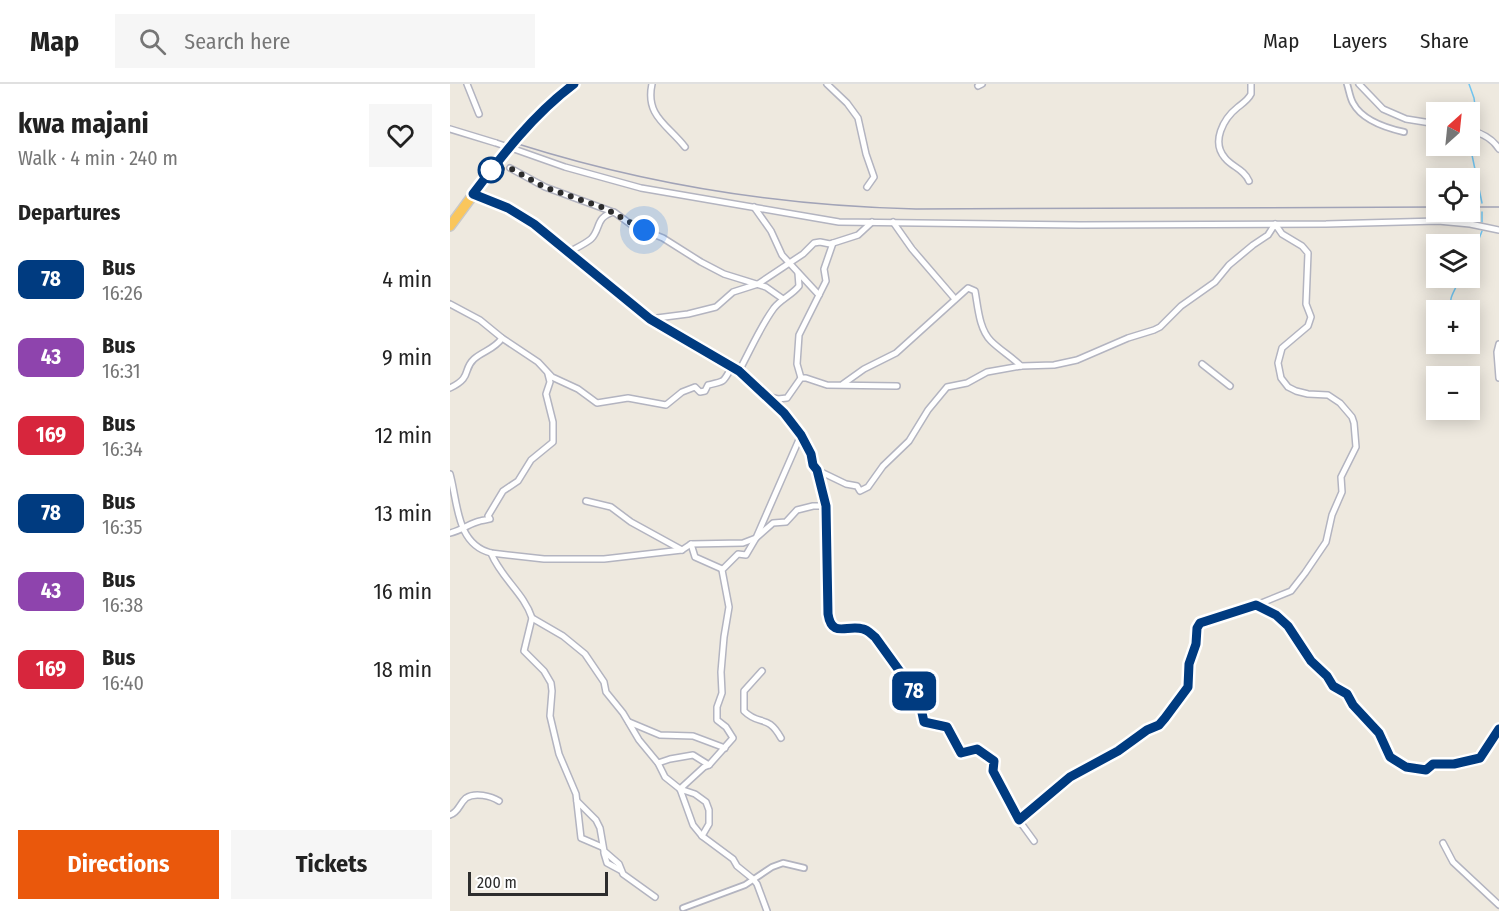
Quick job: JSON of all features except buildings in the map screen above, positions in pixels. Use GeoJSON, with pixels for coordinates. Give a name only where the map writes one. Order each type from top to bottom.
{"type":"FeatureCollection","features":[{"type":"Feature","properties":{"kind":"highway"},"geometry":{"type":"LineString","coordinates":[[450,226],[522,131],[555,98],[574,84]]}},
{"type":"Feature","properties":{"kind":"street"},"geometry":{"type":"LineString","coordinates":[[467,84],[479,114]]}},
{"type":"Feature","properties":{"kind":"street"},"geometry":{"type":"LineString","coordinates":[[652,84],[650,102],[655,114],[686,147]]}},
{"type":"Feature","properties":{"kind":"street"},"geometry":{"type":"LineString","coordinates":[[827,84],[850,106],[861,126],[866,154],[874,177],[867,188]]}},
{"type":"Feature","properties":{"kind":"street"},"geometry":{"type":"LineString","coordinates":[[1249,181],[1245,174],[1223,156],[1218,141],[1228,119],[1251,94],[1251,84]]}},
{"type":"Feature","properties":{"kind":"street"},"geometry":{"type":"LineString","coordinates":[[1347,84],[1353,105],[1366,116],[1377,124],[1404,132]]}},
{"type":"Feature","properties":{"kind":"street"},"geometry":{"type":"LineString","coordinates":[[1359,84],[1383,109],[1406,119],[1426,122]]}},
{"type":"Feature","properties":{"kind":"street"},"geometry":{"type":"LineString","coordinates":[[450,129],[565,167],[641,188],[839,222],[1275,224],[1438,221],[1499,230]]}},
{"type":"Feature","properties":{"kind":"street"},"geometry":{"type":"LineString","coordinates":[[1480,133],[1496,144],[1499,149]]}},
{"type":"Feature","properties":{"kind":"street"},"geometry":{"type":"LineString","coordinates":[[510,168],[544,187],[614,212],[633,226],[663,238],[700,262],[724,274],[774,291],[783,299]]}},
{"type":"Feature","properties":{"kind":"street"},"geometry":{"type":"LineString","coordinates":[[473,194],[519,214],[547,233],[650,319],[739,371],[768,397],[801,435],[817,470],[826,506],[828,614],[832,625],[837,629],[867,630],[875,637],[919,699],[924,722],[947,727],[961,753],[977,749],[994,761],[993,771],[1018,819],[1034,841]]}},
{"type":"Feature","properties":{"kind":"street"},"geometry":{"type":"LineString","coordinates":[[754,207],[771,231],[778,249],[819,295]]}},
{"type":"Feature","properties":{"kind":"street"},"geometry":{"type":"LineString","coordinates":[[569,252],[591,239],[598,224],[607,214],[614,212]]}},
{"type":"Feature","properties":{"kind":"street"},"geometry":{"type":"LineString","coordinates":[[650,319],[688,314],[716,307],[733,292],[758,284],[803,254],[814,243],[833,243],[858,235],[872,222]]}},
{"type":"Feature","properties":{"kind":"street"},"geometry":{"type":"LineString","coordinates":[[893,222],[912,249],[955,299]]}},
{"type":"Feature","properties":{"kind":"street"},"geometry":{"type":"LineString","coordinates":[[817,470],[846,484],[857,486],[860,491],[868,488],[884,466],[914,433],[928,410],[947,387],[967,383],[987,372],[1021,366],[1054,365],[1077,360],[1160,327],[1181,306],[1207,288],[1252,245],[1268,235],[1275,224]]}},
{"type":"Feature","properties":{"kind":"street"},"geometry":{"type":"LineString","coordinates":[[1018,819],[1022,819],[1070,777],[1159,725],[1173,710],[1188,687],[1189,664],[1196,644],[1196,632],[1199,625],[1291,591],[1326,542],[1332,515],[1342,492],[1341,477],[1356,447],[1354,423],[1340,403],[1328,395],[1296,391],[1287,387],[1281,378],[1278,363],[1282,348],[1308,326],[1311,317],[1306,304],[1308,253],[1302,246],[1282,234],[1275,224]]}},
{"type":"Feature","properties":{"kind":"street"},"geometry":{"type":"LineString","coordinates":[[768,397],[787,398],[801,378],[798,364],[799,335],[826,281],[824,269],[833,243]]}},
{"type":"Feature","properties":{"kind":"street"},"geometry":{"type":"LineString","coordinates":[[739,371],[766,322],[783,299],[799,286],[798,273]]}},
{"type":"Feature","properties":{"kind":"street"},"geometry":{"type":"LineString","coordinates":[[843,384],[864,369],[896,353],[968,288],[975,291],[982,326],[989,340],[1021,366]]}},
{"type":"Feature","properties":{"kind":"street"},"geometry":{"type":"LineString","coordinates":[[450,304],[480,320],[501,338],[538,362],[548,374],[579,389],[597,403],[628,399],[666,405],[688,389],[695,387],[700,392],[705,391],[708,385],[720,384],[732,367]]}},
{"type":"Feature","properties":{"kind":"street"},"geometry":{"type":"LineString","coordinates":[[450,388],[463,381],[472,362],[494,347],[501,338]]}},
{"type":"Feature","properties":{"kind":"street"},"geometry":{"type":"LineString","coordinates":[[1499,344],[1499,378]]}},
{"type":"Feature","properties":{"kind":"street"},"geometry":{"type":"LineString","coordinates":[[1202,364],[1230,386]]}},
{"type":"Feature","properties":{"kind":"street"},"geometry":{"type":"LineString","coordinates":[[450,533],[490,519],[488,516],[503,492],[518,481],[531,460],[553,442],[554,422],[546,394],[550,382],[548,374]]}},
{"type":"Feature","properties":{"kind":"street"},"geometry":{"type":"LineString","coordinates":[[801,378],[827,385],[897,386]]}},
{"type":"Feature","properties":{"kind":"street"},"geometry":{"type":"LineString","coordinates":[[723,568],[738,554],[746,555],[756,538],[801,435]]}},
{"type":"Feature","properties":{"kind":"street"},"geometry":{"type":"LineString","coordinates":[[450,474],[464,530],[473,544],[492,553],[544,559],[604,559],[682,550],[692,544],[738,544],[756,538],[773,523],[786,522],[797,510],[826,506]]}},
{"type":"Feature","properties":{"kind":"street"},"geometry":{"type":"LineString","coordinates":[[586,501],[611,507],[631,522],[682,550]]}},
{"type":"Feature","properties":{"kind":"street"},"geometry":{"type":"LineString","coordinates":[[692,544],[695,557],[723,568]]}},
{"type":"Feature","properties":{"kind":"street"},"geometry":{"type":"LineString","coordinates":[[492,553],[501,573],[521,597],[532,618],[563,636],[585,654],[604,682],[606,692],[658,763],[665,777],[680,789],[695,794],[708,806],[709,824],[702,836]]}},
{"type":"Feature","properties":{"kind":"street"},"geometry":{"type":"LineString","coordinates":[[680,789],[709,765],[733,738],[726,727],[717,720],[716,710],[722,693],[721,672],[729,607],[723,568]]}},
{"type":"Feature","properties":{"kind":"street"},"geometry":{"type":"LineString","coordinates":[[1256,605],[1276,615],[1288,626],[1311,661],[1327,676],[1333,686],[1347,694],[1353,705],[1379,733],[1390,757],[1406,767],[1426,770],[1433,764],[1454,764],[1480,758],[1499,729]]}},
{"type":"Feature","properties":{"kind":"street"},"geometry":{"type":"LineString","coordinates":[[532,618],[524,651],[544,671],[551,683],[550,716],[556,746],[575,788],[581,838],[603,849]]}},
{"type":"Feature","properties":{"kind":"street"},"geometry":{"type":"LineString","coordinates":[[762,671],[744,691],[744,711],[750,718],[768,722],[781,738]]}},
{"type":"Feature","properties":{"kind":"street"},"geometry":{"type":"LineString","coordinates":[[627,721],[660,735],[693,736],[725,748]]}},
{"type":"Feature","properties":{"kind":"street"},"geometry":{"type":"LineString","coordinates":[[658,763],[693,755],[709,765]]}},
{"type":"Feature","properties":{"kind":"street"},"geometry":{"type":"LineString","coordinates":[[680,789],[691,819],[702,836],[733,859],[737,866],[753,879],[767,911]]}},
{"type":"Feature","properties":{"kind":"street"},"geometry":{"type":"LineString","coordinates":[[450,815],[457,812],[464,800],[470,796],[489,797],[499,801]]}},
{"type":"Feature","properties":{"kind":"street"},"geometry":{"type":"LineString","coordinates":[[577,801],[596,820],[600,828],[607,863],[619,869],[655,897]]}},
{"type":"Feature","properties":{"kind":"street"},"geometry":{"type":"LineString","coordinates":[[1443,843],[1453,862],[1499,905]]}},
{"type":"Feature","properties":{"kind":"street"},"geometry":{"type":"LineString","coordinates":[[683,908],[745,885],[772,867],[783,864],[804,868]]}},
{"type":"Feature","properties":{"kind":"waterway"},"geometry":{"type":"LineString","coordinates":[[1469,84],[1475,102]]}},
{"type":"Feature","properties":{"kind":"waterway"},"geometry":{"type":"LineString","coordinates":[[1472,156],[1482,203]]}},
{"type":"Feature","properties":{"kind":"waterway"},"geometry":{"type":"LineString","coordinates":[[1482,212],[1482,222]]}},
{"type":"Feature","properties":{"kind":"waterway"},"geometry":{"type":"LineString","coordinates":[[1480,236],[1482,231]]}},
{"type":"Feature","properties":{"kind":"waterway"},"geometry":{"type":"LineString","coordinates":[[1451,300],[1456,288]]}},
{"type":"Feature","properties":{"kind":"railway"},"geometry":{"type":"LineString","coordinates":[[518,144],[665,182],[765,198],[865,207],[916,209],[1426,207]]}},
{"type":"Feature","properties":{"kind":"railway"},"geometry":{"type":"LineString","coordinates":[[1480,207],[1499,207]]}},
{"type":"Feature","properties":{"kind":"bus line","name":"78"},"geometry":{"type":"LineString","coordinates":[[574,84],[555,98],[522,131],[473,194],[508,208],[547,233],[650,319],[739,371],[784,413],[797,428],[811,454],[826,506],[829,620],[837,629],[867,630],[875,637],[919,699],[924,722],[947,727],[959,752],[966,753],[977,749],[994,761],[993,771],[1019,820],[1070,777],[1159,725],[1173,710],[1190,682],[1189,664],[1200,623],[1256,605],[1276,615],[1288,626],[1307,657],[1327,676],[1335,688],[1347,694],[1353,705],[1379,733],[1390,757],[1406,767],[1426,770],[1433,764],[1454,764],[1480,758],[1499,729]]}},
{"type":"Feature","properties":{"kind":"route"},"geometry":{"type":"LineString","coordinates":[[491,170],[510,168],[544,187],[618,214],[633,226],[644,230]]}}]}
